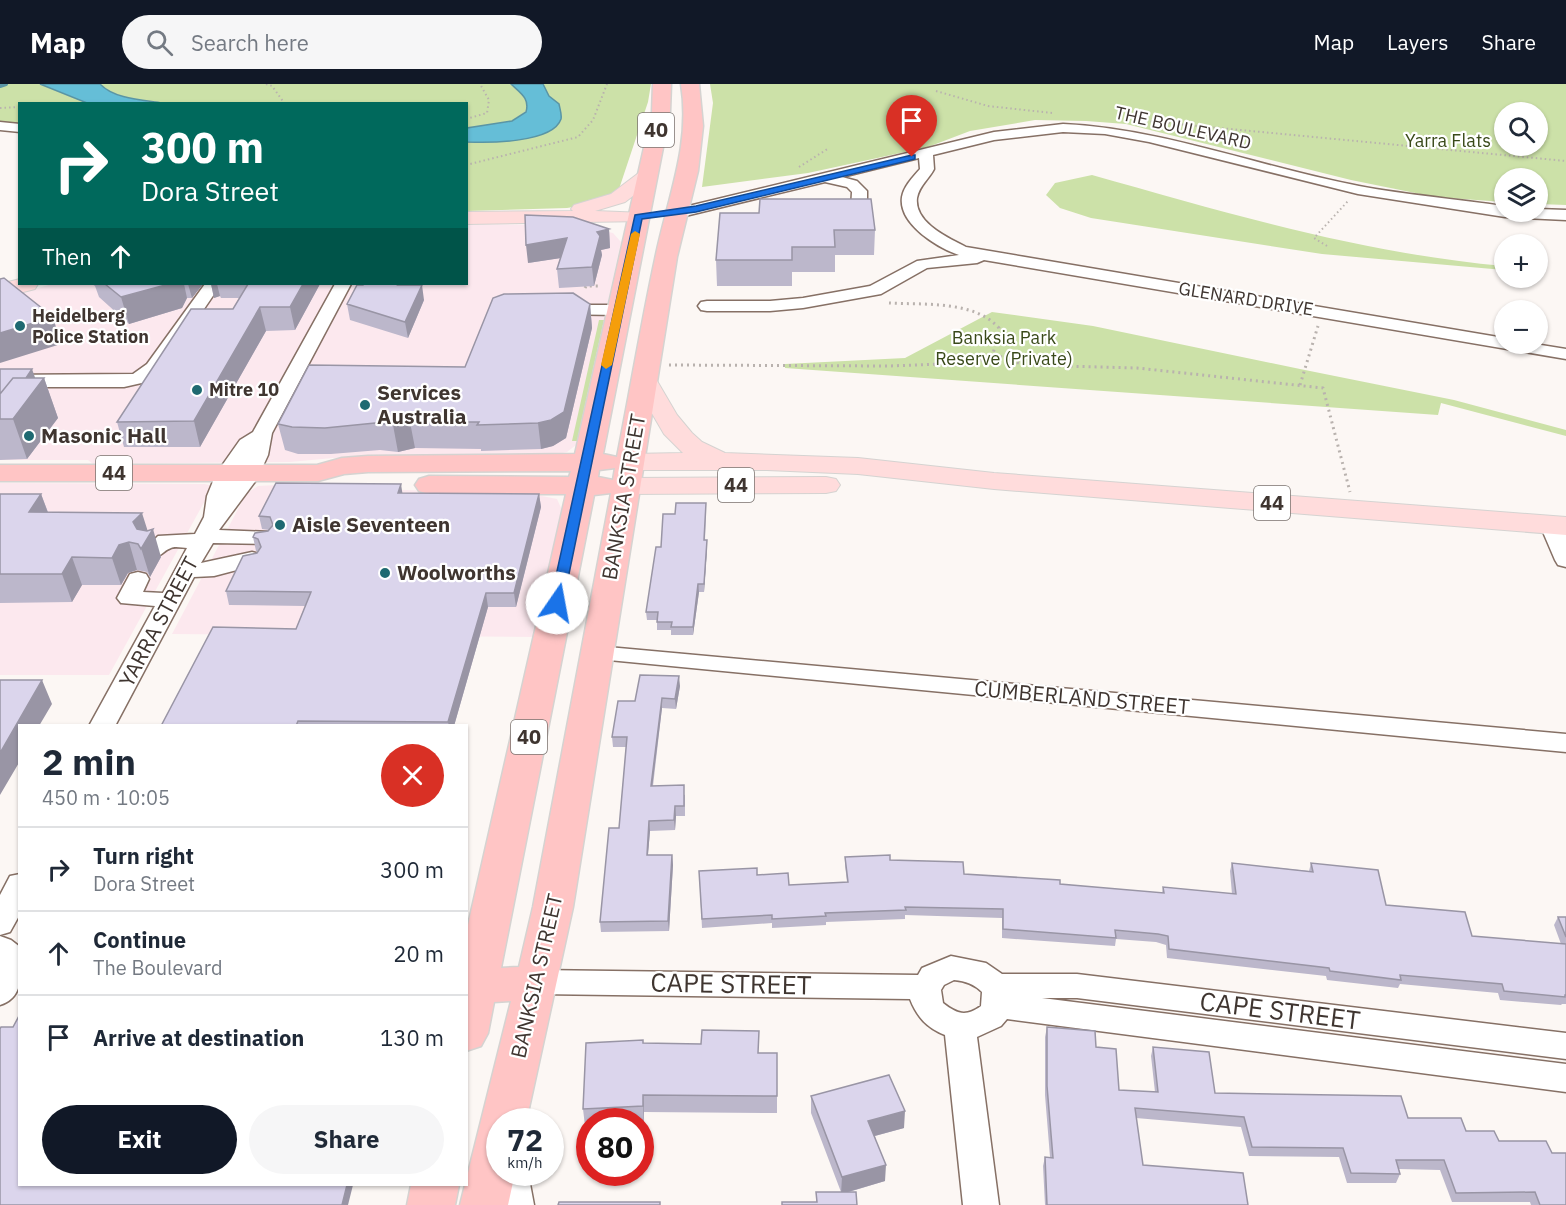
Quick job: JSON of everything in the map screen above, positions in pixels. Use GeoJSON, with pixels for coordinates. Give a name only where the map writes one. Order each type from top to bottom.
{"type":"FeatureCollection","features":[{"type":"Feature","properties":{"kind":"highway","name":"BANKSIA STREET"},"geometry":{"type":"LineString","coordinates":[[468,1015],[471,988],[647,176],[662,104],[662,84]]}},
{"type":"Feature","properties":{"kind":"highway","name":"BANKSIA STREET"},"geometry":{"type":"LineString","coordinates":[[510,1108],[553,907],[666,257],[692,137],[693,113],[690,84]]}},
{"type":"Feature","properties":{"kind":"highway"},"geometry":{"type":"LineString","coordinates":[[638,217],[677,213]]}},
{"type":"Feature","properties":{"kind":"highway","name":"44"},"geometry":{"type":"LineString","coordinates":[[0,473],[318,473],[347,480],[398,483],[628,474]]}},
{"type":"Feature","properties":{"kind":"highway"},"geometry":{"type":"LineString","coordinates":[[471,988],[537,982]]}},
{"type":"Feature","properties":{"kind":"highway"},"geometry":{"type":"LineString","coordinates":[[431,1205],[435,1186]]}},
{"type":"Feature","properties":{"kind":"highway","name":"BANKSIA STREET"},"geometry":{"type":"LineString","coordinates":[[484,1205],[490,1186]]}},
{"type":"Feature","properties":{"kind":"main road"},"geometry":{"type":"LineString","coordinates":[[509,218],[577,210],[604,204],[625,194],[647,176]]}},
{"type":"Feature","properties":{"kind":"main road"},"geometry":{"type":"LineString","coordinates":[[468,218],[638,217]]}},
{"type":"Feature","properties":{"kind":"main road"},"geometry":{"type":"LineString","coordinates":[[588,218],[612,229],[632,247]]}},
{"type":"Feature","properties":{"kind":"main road"},"geometry":{"type":"LineString","coordinates":[[644,379],[684,442],[700,453],[725,461]]}},
{"type":"Feature","properties":{"kind":"main road","name":"44"},"geometry":{"type":"LineString","coordinates":[[628,474],[725,461],[912,471],[994,481],[1558,525]]}},
{"type":"Feature","properties":{"kind":"main road","name":"44"},"geometry":{"type":"LineString","coordinates":[[628,474],[994,481]]}},
{"type":"Feature","properties":{"kind":"street"},"geometry":{"type":"LineString","coordinates":[[0,126],[18,128]]}},
{"type":"Feature","properties":{"kind":"street","name":"THE BOULEVARD"},"geometry":{"type":"LineString","coordinates":[[926,162],[994,136],[1027,130],[1063,128],[1105,130],[1149,138],[1358,190],[1494,210]]}},
{"type":"Feature","properties":{"kind":"street"},"geometry":{"type":"LineString","coordinates":[[677,213],[900,160],[926,162]]}},
{"type":"Feature","properties":{"kind":"street","name":"GLENARD DRIVE"},"geometry":{"type":"LineString","coordinates":[[926,162],[910,194],[910,206],[915,217],[931,236],[962,251],[1494,341]]}},
{"type":"Feature","properties":{"kind":"street"},"geometry":{"type":"LineString","coordinates":[[828,178],[852,184],[860,191],[859,209]]}},
{"type":"Feature","properties":{"kind":"street","name":"THE BOULEVARD"},"geometry":{"type":"LineString","coordinates":[[1548,214],[1566,215]]}},
{"type":"Feature","properties":{"kind":"street"},"geometry":{"type":"LineString","coordinates":[[923,264],[931,236]]}},
{"type":"Feature","properties":{"kind":"street","name":"GLENARD DRIVE"},"geometry":{"type":"LineString","coordinates":[[707,306],[803,303],[875,290],[923,264],[988,257]]}},
{"type":"Feature","properties":{"kind":"street"},"geometry":{"type":"LineString","coordinates":[[0,381],[117,381],[144,376],[154,368],[212,285]]}},
{"type":"Feature","properties":{"kind":"street","name":"YARRA STREET"},"geometry":{"type":"LineString","coordinates":[[103,724],[208,532],[228,507],[239,473],[260,446],[262,433],[299,382],[343,285]]}},
{"type":"Feature","properties":{"kind":"street"},"geometry":{"type":"LineString","coordinates":[[543,310],[618,310]]}},
{"type":"Feature","properties":{"kind":"street","name":"GLENARD DRIVE"},"geometry":{"type":"LineString","coordinates":[[1548,351],[1566,354]]}},
{"type":"Feature","properties":{"kind":"street"},"geometry":{"type":"LineString","coordinates":[[1558,525],[1566,560]]}},
{"type":"Feature","properties":{"kind":"street"},"geometry":{"type":"LineString","coordinates":[[155,550],[159,544],[166,541],[208,532],[263,537]]}},
{"type":"Feature","properties":{"kind":"street"},"geometry":{"type":"LineString","coordinates":[[186,571],[214,569],[252,559]]}},
{"type":"Feature","properties":{"kind":"street"},"geometry":{"type":"LineString","coordinates":[[138,579],[129,598],[170,600]]}},
{"type":"Feature","properties":{"kind":"street","name":"CUMBERLAND STREET"},"geometry":{"type":"LineString","coordinates":[[597,653],[1566,743]]}},
{"type":"Feature","properties":{"kind":"street"},"geometry":{"type":"LineString","coordinates":[[0,924],[18,888]]}},
{"type":"Feature","properties":{"kind":"street"},"geometry":{"type":"LineString","coordinates":[[0,993],[9,982],[11,960]]}},
{"type":"Feature","properties":{"kind":"street"},"geometry":{"type":"LineString","coordinates":[[951,968],[975,971],[986,977],[996,995],[993,1015],[973,1026],[949,1024],[931,1012],[924,995],[926,987],[930,978],[951,968]]}},
{"type":"Feature","properties":{"kind":"street","name":"CAPE STREET"},"geometry":{"type":"LineString","coordinates":[[537,982],[926,987]]}},
{"type":"Feature","properties":{"kind":"street","name":"CAPE STREET"},"geometry":{"type":"LineString","coordinates":[[996,995],[1077,986],[1566,1046]]}},
{"type":"Feature","properties":{"kind":"street"},"geometry":{"type":"LineString","coordinates":[[0,998],[18,994]]}},
{"type":"Feature","properties":{"kind":"street","name":"CAPE STREET"},"geometry":{"type":"LineString","coordinates":[[996,995],[1566,1077]]}},
{"type":"Feature","properties":{"kind":"street"},"geometry":{"type":"LineString","coordinates":[[960,1026],[981,1205]]}},
{"type":"Feature","properties":{"kind":"street","name":"BANKSIA STREET"},"geometry":{"type":"LineString","coordinates":[[511,1186],[516,1205]]}},
{"type":"Feature","properties":{"kind":"path"},"geometry":{"type":"LineString","coordinates":[[266,84],[272,86],[284,102]]}},
{"type":"Feature","properties":{"kind":"path"},"geometry":{"type":"LineString","coordinates":[[468,118],[487,113],[489,100],[480,84]]}},
{"type":"Feature","properties":{"kind":"path"},"geometry":{"type":"LineString","coordinates":[[468,165],[579,137],[595,117],[607,84]]}},
{"type":"Feature","properties":{"kind":"path"},"geometry":{"type":"LineString","coordinates":[[936,91],[988,106],[1054,113]]}},
{"type":"Feature","properties":{"kind":"path"},"geometry":{"type":"LineString","coordinates":[[0,108],[18,107]]}},
{"type":"Feature","properties":{"kind":"path"},"geometry":{"type":"LineString","coordinates":[[1143,121],[1566,161]]}},
{"type":"Feature","properties":{"kind":"path"},"geometry":{"type":"LineString","coordinates":[[1327,246],[1314,238],[1358,190]]}},
{"type":"Feature","properties":{"kind":"path"},"geometry":{"type":"LineString","coordinates":[[585,288],[586,286],[608,286]]}},
{"type":"Feature","properties":{"kind":"path"},"geometry":{"type":"LineString","coordinates":[[888,303],[959,309],[996,321],[999,328],[993,354],[1023,365],[1137,368],[1323,388],[1351,495]]}},
{"type":"Feature","properties":{"kind":"path"},"geometry":{"type":"LineString","coordinates":[[1300,385],[1321,317]]}},
{"type":"Feature","properties":{"kind":"path"},"geometry":{"type":"LineString","coordinates":[[668,365],[916,366],[968,363],[997,356]]}},
{"type":"Feature","properties":{"kind":"shaded area"},"geometry":{"type":"Polygon","coordinates":[[[468,224],[576,225],[613,233],[621,242],[576,445],[567,452],[554,455],[333,458],[290,462],[93,464],[88,460],[0,460],[0,299],[49,285],[468,285],[468,224]]]}},
{"type":"Feature","properties":{"kind":"shaded area"},"geometry":{"type":"Polygon","coordinates":[[[0,483],[205,484],[213,486],[109,675],[0,675],[0,483]]]}},
{"type":"Feature","properties":{"kind":"shaded area","name":"Woolworths"},"geometry":{"type":"Polygon","coordinates":[[[258,486],[537,495],[557,499],[562,510],[534,637],[172,634],[246,494],[258,486]]]}},
{"type":"Feature","properties":{"kind":"green space"},"geometry":{"type":"Polygon","coordinates":[[[0,84],[40,84],[85,102],[18,102],[18,130],[0,129],[0,84]]]}},
{"type":"Feature","properties":{"kind":"green space"},"geometry":{"type":"Polygon","coordinates":[[[100,84],[511,84],[523,96],[527,106],[526,111],[512,121],[468,128],[468,102],[154,102],[121,96],[100,84]]]}},
{"type":"Feature","properties":{"kind":"green space"},"geometry":{"type":"Polygon","coordinates":[[[543,84],[651,84],[648,102],[619,189],[586,205],[567,208],[468,211],[468,142],[531,138],[549,96],[543,84]]]}},
{"type":"Feature","properties":{"kind":"green space","name":"Yarra Flats"},"geometry":{"type":"Polygon","coordinates":[[[710,84],[1566,84],[1566,205],[1548,204],[1548,168],[1494,168],[1494,201],[1435,197],[1351,180],[1126,124],[1086,121],[1035,120],[970,131],[928,147],[808,173],[702,187],[713,103],[710,84]]]}},
{"type":"Feature","properties":{"kind":"green space"},"geometry":{"type":"Polygon","coordinates":[[[1092,175],[1195,204],[1347,242],[1398,252],[1494,265],[1494,269],[1322,254],[1091,218],[1060,208],[1046,195],[1055,183],[1092,175]]]}},
{"type":"Feature","properties":{"kind":"green space","name":"Banksia Park Reserve (Private)"},"geometry":{"type":"Polygon","coordinates":[[[992,312],[1093,326],[1454,400],[1566,430],[1566,436],[1441,403],[1438,415],[785,368],[785,364],[905,358],[992,312]]]}},
{"type":"Feature","properties":{"kind":"green space"},"geometry":{"type":"Polygon","coordinates":[[[599,320],[604,320],[577,441],[572,441],[599,320]]]}},
{"type":"Feature","properties":{"kind":"water"},"geometry":{"type":"Polygon","coordinates":[[[40,84],[100,84],[121,96],[154,102],[85,102],[40,84]]]}},
{"type":"Feature","properties":{"kind":"water"},"geometry":{"type":"Polygon","coordinates":[[[511,84],[543,84],[549,96],[559,104],[561,119],[556,127],[546,133],[519,140],[468,142],[468,128],[512,121],[526,112],[527,103],[521,93],[511,84]]]}},
{"type":"Feature","properties":{"kind":"building"},"geometry":{"type":"Polygon","coordinates":[[[760,199],[871,199],[875,230],[834,230],[835,247],[792,247],[792,260],[716,260],[720,213],[759,213],[760,199]]]}},
{"type":"Feature","properties":{"kind":"building"},"geometry":{"type":"Polygon","coordinates":[[[525,215],[573,217],[609,229],[597,232],[600,236],[592,267],[557,269],[567,238],[526,245],[525,215]]]}},
{"type":"Feature","properties":{"kind":"building"},"geometry":{"type":"Polygon","coordinates":[[[4,278],[53,317],[0,333],[0,279],[4,278]]]}},
{"type":"Feature","properties":{"kind":"building"},"geometry":{"type":"Polygon","coordinates":[[[106,285],[165,285],[121,297],[106,285]]]}},
{"type":"Feature","properties":{"kind":"building"},"geometry":{"type":"Polygon","coordinates":[[[247,285],[302,285],[290,307],[260,307],[194,421],[117,422],[191,309],[233,309],[247,285]]]}},
{"type":"Feature","properties":{"kind":"building"},"geometry":{"type":"Polygon","coordinates":[[[357,285],[422,285],[405,322],[347,304],[357,285]]]}},
{"type":"Feature","properties":{"kind":"building"},"geometry":{"type":"Polygon","coordinates":[[[573,293],[590,304],[564,412],[551,420],[538,423],[477,425],[479,422],[410,422],[393,425],[375,423],[325,428],[292,427],[278,424],[309,365],[465,367],[493,298],[504,294],[573,293]]]}},
{"type":"Feature","properties":{"kind":"building"},"geometry":{"type":"Polygon","coordinates":[[[0,369],[32,369],[26,378],[13,378],[0,394],[0,369]]]}},
{"type":"Feature","properties":{"kind":"building"},"geometry":{"type":"Polygon","coordinates":[[[13,378],[44,378],[13,419],[0,419],[0,394],[13,378]]]}},
{"type":"Feature","properties":{"kind":"building"},"geometry":{"type":"Polygon","coordinates":[[[276,483],[401,484],[398,493],[539,494],[514,593],[486,593],[448,722],[298,721],[297,724],[162,724],[213,627],[296,629],[311,592],[226,591],[243,556],[257,553],[261,547],[258,539],[253,537],[255,533],[268,531],[273,525],[270,517],[259,516],[276,483]]]}},
{"type":"Feature","properties":{"kind":"building"},"geometry":{"type":"Polygon","coordinates":[[[0,494],[41,494],[29,512],[142,513],[133,522],[137,529],[147,531],[153,529],[141,549],[138,544],[129,542],[119,545],[112,558],[72,557],[62,574],[0,574],[0,494]]]}},
{"type":"Feature","properties":{"kind":"building"},"geometry":{"type":"Polygon","coordinates":[[[676,503],[706,503],[704,540],[707,540],[704,584],[698,584],[693,627],[671,627],[672,622],[657,622],[658,612],[646,612],[656,547],[661,547],[663,514],[675,514],[676,503]]]}},
{"type":"Feature","properties":{"kind":"building"},"geometry":{"type":"Polygon","coordinates":[[[640,675],[679,676],[675,699],[662,698],[651,786],[684,785],[684,806],[675,806],[674,820],[649,821],[647,855],[672,855],[668,921],[600,922],[609,828],[619,828],[627,737],[612,737],[618,701],[635,701],[640,675]]]}},
{"type":"Feature","properties":{"kind":"building"},"geometry":{"type":"Polygon","coordinates":[[[0,680],[42,680],[0,753],[0,680]]]}},
{"type":"Feature","properties":{"kind":"building"},"geometry":{"type":"Polygon","coordinates":[[[890,855],[890,860],[963,862],[964,874],[1060,880],[1060,884],[1164,893],[1163,887],[1236,894],[1232,863],[1313,872],[1311,863],[1378,870],[1386,905],[1465,912],[1472,936],[1566,944],[1566,995],[1565,997],[1504,991],[1502,984],[1400,975],[1401,980],[1330,971],[1329,968],[1169,949],[1168,936],[1158,934],[1115,930],[1116,938],[1003,929],[1003,909],[905,907],[906,910],[825,913],[826,916],[772,919],[772,915],[702,919],[699,871],[757,868],[757,875],[788,873],[789,885],[848,882],[845,857],[890,855]]]}},
{"type":"Feature","properties":{"kind":"building"},"geometry":{"type":"Polygon","coordinates":[[[1558,917],[1566,917],[1566,937],[1558,917]]]}},
{"type":"Feature","properties":{"kind":"building"},"geometry":{"type":"Polygon","coordinates":[[[18,1018],[18,1186],[347,1186],[342,1205],[0,1205],[0,1029],[1,1027],[13,1027],[18,1018]]]}},
{"type":"Feature","properties":{"kind":"building"},"geometry":{"type":"Polygon","coordinates":[[[1047,1027],[1095,1031],[1096,1047],[1116,1049],[1119,1090],[1158,1092],[1153,1047],[1209,1052],[1215,1093],[1401,1096],[1408,1118],[1461,1118],[1466,1131],[1494,1131],[1499,1141],[1546,1141],[1552,1153],[1566,1153],[1566,1205],[1540,1205],[1535,1192],[1456,1193],[1444,1160],[1396,1160],[1400,1174],[1351,1173],[1343,1148],[1252,1147],[1244,1117],[1135,1108],[1143,1165],[1243,1173],[1248,1205],[1047,1205],[1045,1157],[1053,1158],[1047,1086],[1047,1027]]]}},
{"type":"Feature","properties":{"kind":"building"},"geometry":{"type":"Polygon","coordinates":[[[702,1030],[759,1031],[758,1053],[777,1053],[777,1096],[643,1095],[643,1106],[583,1108],[586,1043],[643,1040],[643,1043],[701,1044],[702,1030]]]}},
{"type":"Feature","properties":{"kind":"building"},"geometry":{"type":"Polygon","coordinates":[[[889,1075],[905,1111],[868,1121],[886,1165],[842,1177],[811,1096],[889,1075]]]}},
{"type":"Feature","properties":{"kind":"building"},"geometry":{"type":"Polygon","coordinates":[[[816,1192],[856,1192],[857,1205],[782,1205],[782,1202],[817,1202],[816,1192]]]}},
{"type":"Feature","properties":{"kind":"building"},"geometry":{"type":"Polygon","coordinates":[[[559,1202],[660,1202],[660,1205],[558,1205],[559,1202]]]}},
{"type":"Feature","properties":{"kind":"waterway"},"geometry":{"type":"LineString","coordinates":[[0,86],[6,84]]}},
{"type":"Feature","properties":{"kind":"slow traffic"},"geometry":{"type":"LineString","coordinates":[[606,365],[635,234]]}},
{"type":"Feature","properties":{"kind":"place","name":"Heidelberg Police Station"},"geometry":{"type":"Point","coordinates":[20,326]}},
{"type":"Feature","properties":{"kind":"place","name":"Mitre 10"},"geometry":{"type":"Point","coordinates":[197,390]}},
{"type":"Feature","properties":{"kind":"place","name":"Services Australia"},"geometry":{"type":"Point","coordinates":[365,405]}},
{"type":"Feature","properties":{"kind":"place","name":"Masonic Hall"},"geometry":{"type":"Point","coordinates":[29,436]}},
{"type":"Feature","properties":{"kind":"place","name":"Aisle Seventeen"},"geometry":{"type":"Point","coordinates":[280,525]}},
{"type":"Feature","properties":{"kind":"place","name":"Woolworths"},"geometry":{"type":"Point","coordinates":[385,573]}},
{"type":"Feature","properties":{"kind":"route"},"geometry":{"type":"LineString","coordinates":[[557,603],[638,217],[696,209],[912,157]]}}]}
